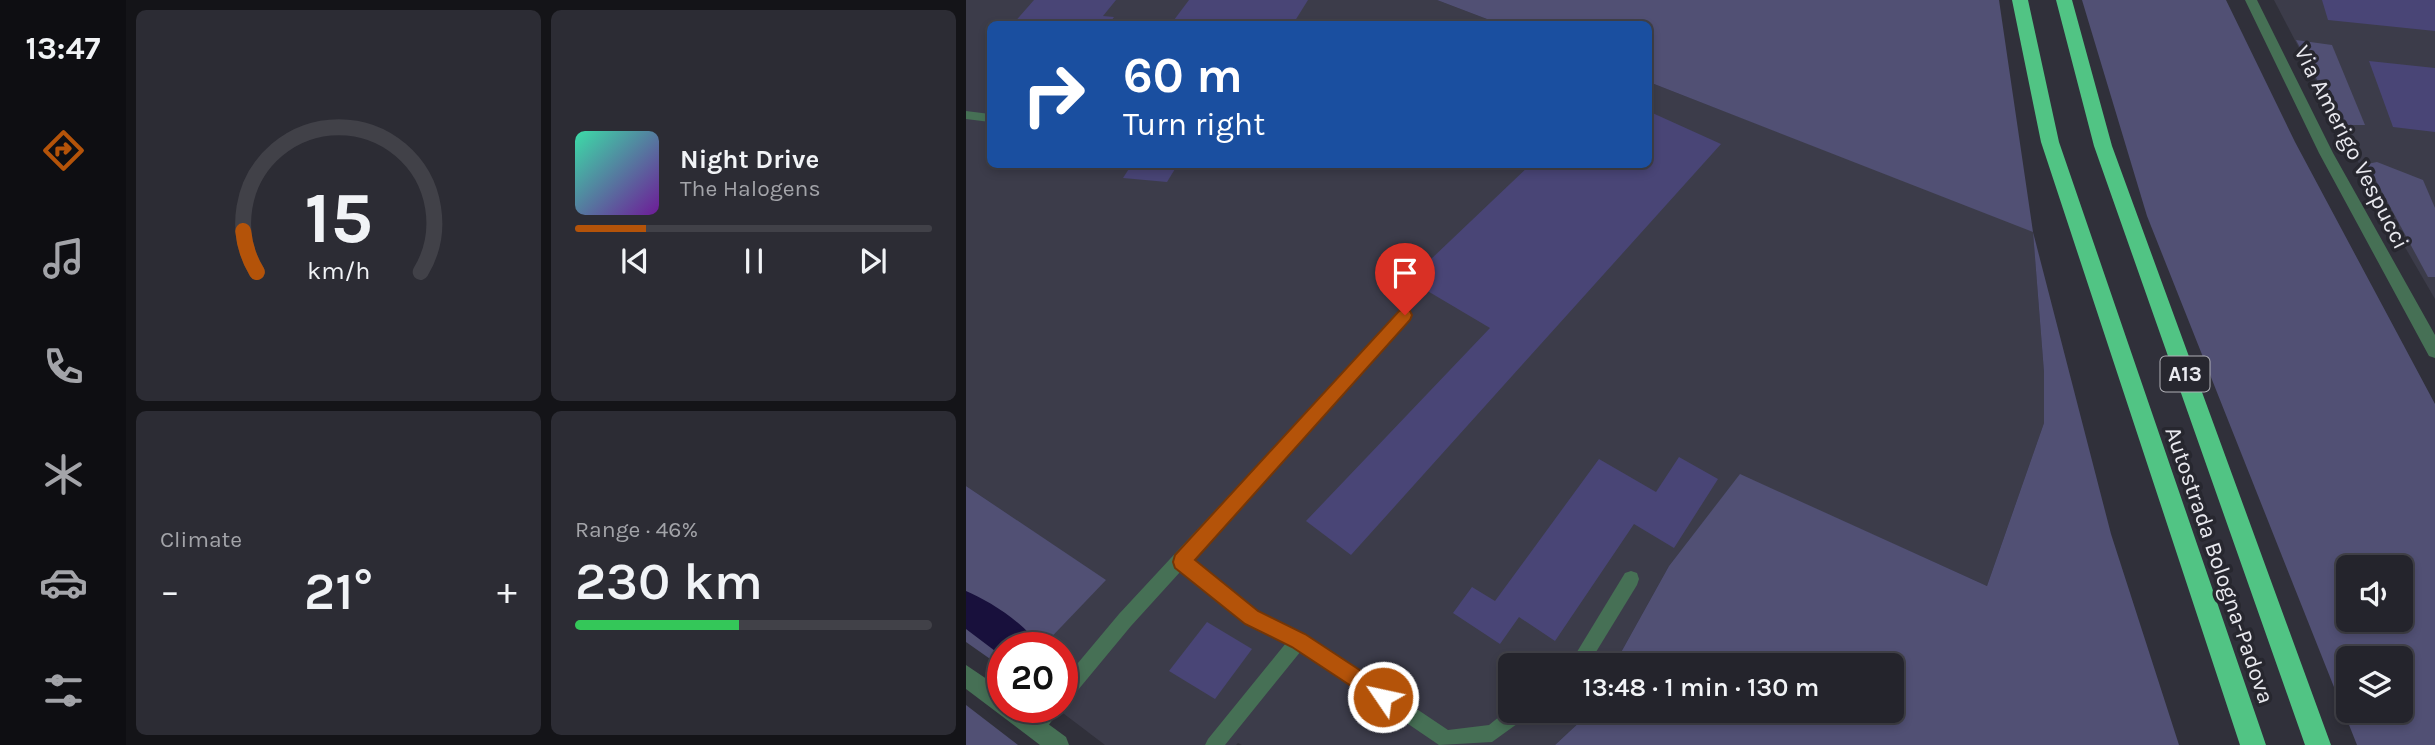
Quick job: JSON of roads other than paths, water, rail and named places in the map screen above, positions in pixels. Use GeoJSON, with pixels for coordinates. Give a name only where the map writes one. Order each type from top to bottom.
{"type":"FeatureCollection","features":[{"type":"Feature","properties":{"kind":"highway","name":"Autostrada Bologna-Padova"},"geometry":{"type":"LineString","coordinates":[[2020,0],[2050,142],[2253,745]]}},
{"type":"Feature","properties":{"kind":"highway","name":"Autostrada Bologna-Padova"},"geometry":{"type":"LineString","coordinates":[[2064,0],[2103,146],[2318,745]]}},
{"type":"Feature","properties":{"kind":"street","name":"Via Amerigo Vespucci"},"geometry":{"type":"LineString","coordinates":[[2251,0],[2326,153],[2435,351]]}},
{"type":"Feature","properties":{"kind":"street"},"geometry":{"type":"LineString","coordinates":[[966,676],[987,692]]}},
{"type":"Feature","properties":{"kind":"street"},"geometry":{"type":"LineString","coordinates":[[1029,723],[1058,745]]}},
{"type":"Feature","properties":{"kind":"lane"},"geometry":{"type":"LineString","coordinates":[[966,115],[987,118]]}},
{"type":"Feature","properties":{"kind":"lane"},"geometry":{"type":"LineString","coordinates":[[1078,677],[1125,621],[1182,562],[1405,315]]}},
{"type":"Feature","properties":{"kind":"lane"},"geometry":{"type":"LineString","coordinates":[[1182,562],[1252,617],[1299,640],[1446,739],[1492,733],[1505,723]]}},
{"type":"Feature","properties":{"kind":"lane"},"geometry":{"type":"LineString","coordinates":[[1586,653],[1632,579]]}},
{"type":"Feature","properties":{"kind":"lane"},"geometry":{"type":"LineString","coordinates":[[1214,745],[1299,640]]}},
{"type":"Feature","properties":{"kind":"lane"},"geometry":{"type":"LineString","coordinates":[[1036,728],[1040,723]]}},
{"type":"Feature","properties":{"kind":"waterway"},"geometry":{"type":"LineString","coordinates":[[966,608],[999,632]]}}]}
